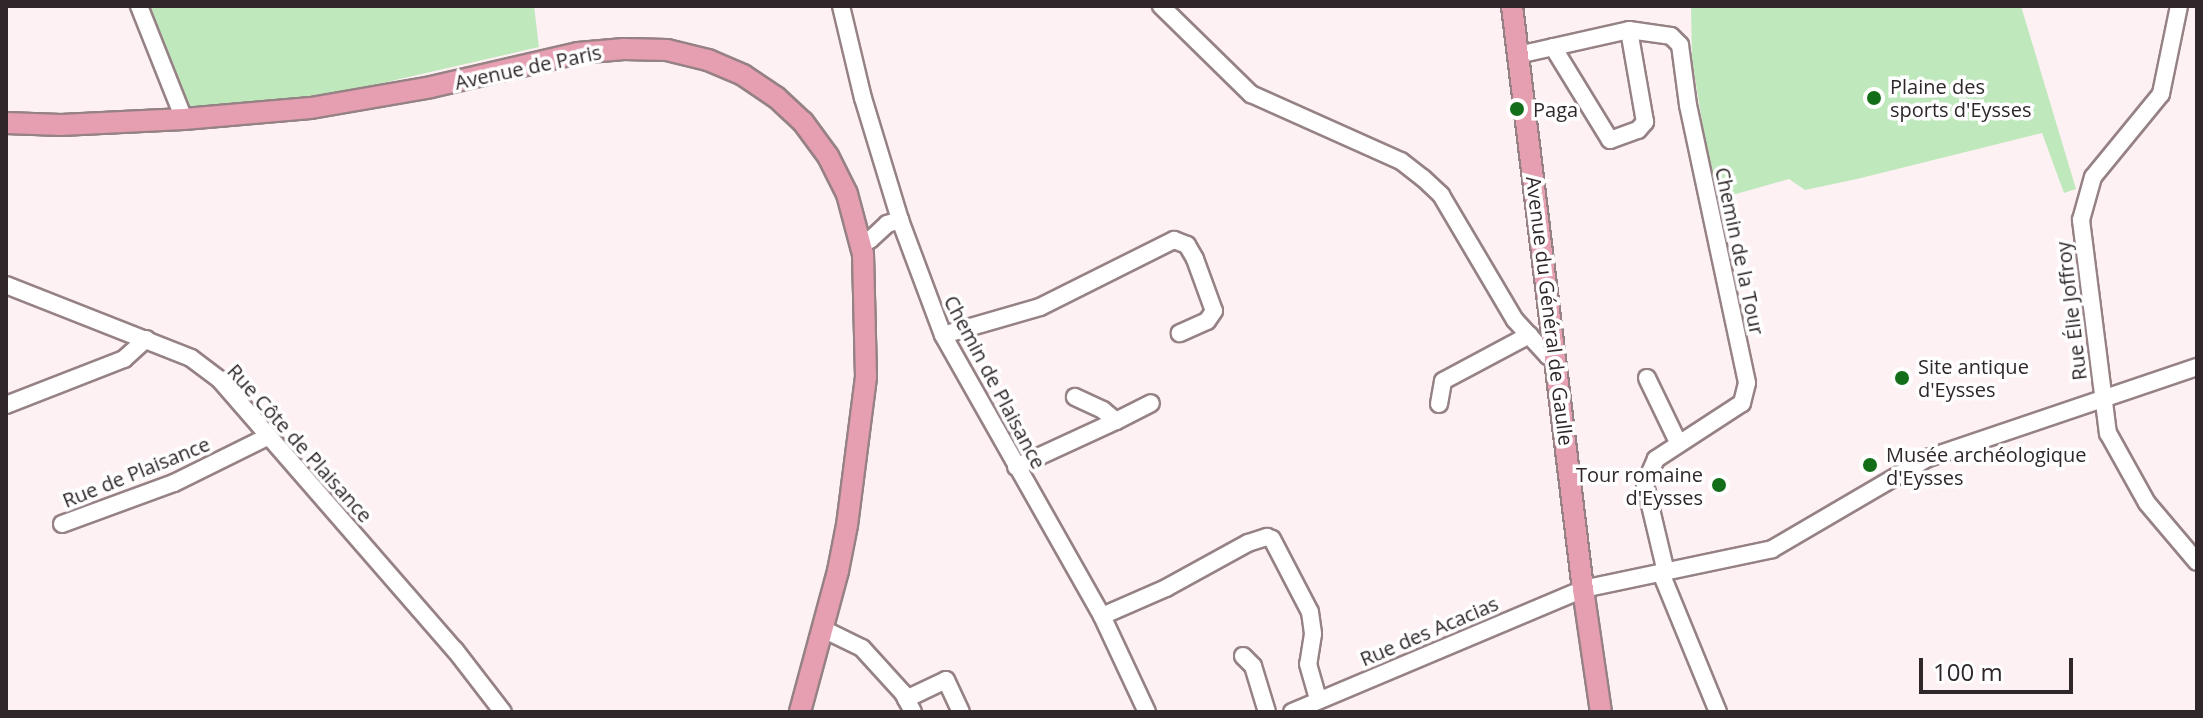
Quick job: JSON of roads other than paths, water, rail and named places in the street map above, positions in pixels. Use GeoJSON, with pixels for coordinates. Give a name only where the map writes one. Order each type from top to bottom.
{"type":"FeatureCollection","features":[{"type":"Feature","properties":{"kind":"main road","name":"Avenue du Général de Gaulle"},"geometry":{"type":"LineString","coordinates":[[1512,6],[1583,589],[1601,712]]}},
{"type":"Feature","properties":{"kind":"main road","name":"Avenue de Paris"},"geometry":{"type":"LineString","coordinates":[[6,123],[61,125],[184,119],[326,105],[431,87],[578,53],[667,50],[708,60],[743,75],[776,97],[803,122],[828,156],[847,194],[860,238],[866,377],[847,525],[800,712]]}},
{"type":"Feature","properties":{"kind":"street"},"geometry":{"type":"LineString","coordinates":[[139,6],[184,119]]}},
{"type":"Feature","properties":{"kind":"street","name":"Chemin de Plaisance"},"geometry":{"type":"LineString","coordinates":[[841,6],[863,98],[900,220],[943,335],[1102,616],[1147,712]]}},
{"type":"Feature","properties":{"kind":"street"},"geometry":{"type":"LineString","coordinates":[[1161,6],[1251,94],[1401,161],[1423,178],[1441,195],[1515,320],[1548,356],[1557,361]]}},
{"type":"Feature","properties":{"kind":"street","name":"Rue Élie Joffroy"},"geometry":{"type":"LineString","coordinates":[[2179,6],[2161,94],[2093,177],[2081,220],[2108,433],[2129,477],[2197,562]]}},
{"type":"Feature","properties":{"kind":"street"},"geometry":{"type":"LineString","coordinates":[[1518,55],[1553,47],[1629,30],[1645,122],[1638,130],[1610,140],[1553,47]]}},
{"type":"Feature","properties":{"kind":"street","name":"Chemin de la Tour"},"geometry":{"type":"LineString","coordinates":[[1629,30],[1671,36],[1680,45],[1688,105],[1747,383],[1742,403],[1656,459],[1645,484],[1664,572],[1718,712]]}},
{"type":"Feature","properties":{"kind":"street"},"geometry":{"type":"LineString","coordinates":[[860,238],[870,240],[887,224],[900,220]]}},
{"type":"Feature","properties":{"kind":"street"},"geometry":{"type":"LineString","coordinates":[[943,335],[1040,307],[1174,240],[1187,245],[1195,259],[1214,311],[1207,321],[1180,333]]}},
{"type":"Feature","properties":{"kind":"street","name":"Rue Côte de Plaisance"},"geometry":{"type":"LineString","coordinates":[[6,285],[191,358],[220,380],[455,650],[503,712]]}},
{"type":"Feature","properties":{"kind":"street"},"geometry":{"type":"LineString","coordinates":[[1439,404],[1443,381],[1529,335]]}},
{"type":"Feature","properties":{"kind":"street"},"geometry":{"type":"LineString","coordinates":[[6,405],[124,359],[146,339]]}},
{"type":"Feature","properties":{"kind":"street","name":"Rue des Acacias"},"geometry":{"type":"LineString","coordinates":[[1292,712],[1583,589],[1772,549],[1928,458],[2197,367]]}},
{"type":"Feature","properties":{"kind":"street"},"geometry":{"type":"LineString","coordinates":[[1647,378],[1678,442]]}},
{"type":"Feature","properties":{"kind":"street"},"geometry":{"type":"LineString","coordinates":[[1075,397],[1103,410],[1116,421]]}},
{"type":"Feature","properties":{"kind":"street"},"geometry":{"type":"LineString","coordinates":[[1016,467],[1151,403]]}},
{"type":"Feature","properties":{"kind":"street","name":"Rue de Plaisance"},"geometry":{"type":"LineString","coordinates":[[62,524],[174,483],[269,436]]}},
{"type":"Feature","properties":{"kind":"street"},"geometry":{"type":"LineString","coordinates":[[1102,616],[1166,588],[1248,543],[1267,537],[1272,539],[1310,612],[1313,634],[1308,664],[1318,700]]}},
{"type":"Feature","properties":{"kind":"street"},"geometry":{"type":"LineString","coordinates":[[823,629],[862,648],[909,706],[946,680],[961,712]]}},
{"type":"Feature","properties":{"kind":"street"},"geometry":{"type":"LineString","coordinates":[[1243,656],[1253,666],[1267,712]]}},
{"type":"Feature","properties":{"kind":"place","name":"Plaine des sports d'Eysses"},"geometry":{"type":"Point","coordinates":[1874,98]}},
{"type":"Feature","properties":{"kind":"place","name":"Paga"},"geometry":{"type":"Point","coordinates":[1517,109]}},
{"type":"Feature","properties":{"kind":"place","name":"Site antique d'Eysses"},"geometry":{"type":"Point","coordinates":[1902,378]}},
{"type":"Feature","properties":{"kind":"place","name":"Musée archéologique d'Eysses"},"geometry":{"type":"Point","coordinates":[1870,465]}},
{"type":"Feature","properties":{"kind":"place","name":"Tour romaine d'Eysses"},"geometry":{"type":"Point","coordinates":[1719,485]}}]}
